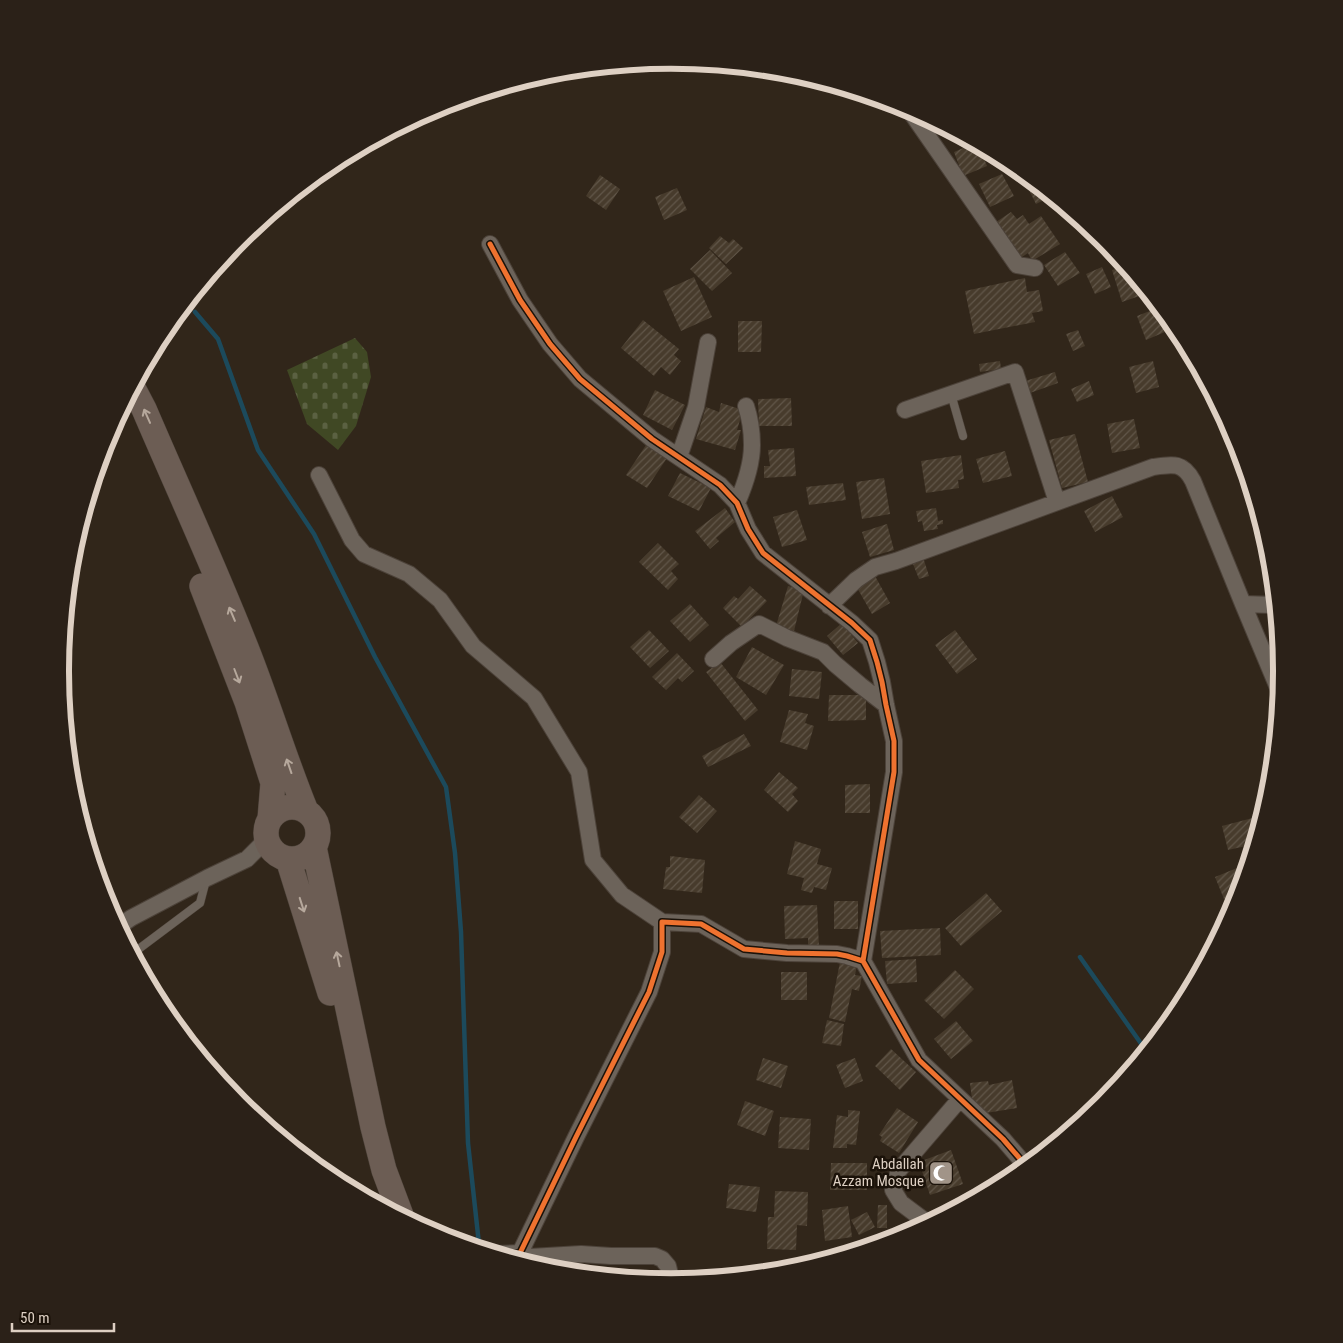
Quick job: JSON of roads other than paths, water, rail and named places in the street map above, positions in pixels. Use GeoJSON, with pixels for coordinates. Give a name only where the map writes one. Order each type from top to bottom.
{"type":"FeatureCollection","features":[{"type":"Feature","properties":{"kind":"main road"},"geometry":{"type":"LineString","coordinates":[[137,395],[144,409],[235,643],[248,702],[274,783],[268,829],[271,848],[278,855],[288,859],[298,859],[307,855],[314,847],[318,838],[318,828],[313,818],[297,808],[286,808],[277,812],[268,829]]}},
{"type":"Feature","properties":{"kind":"main road"},"geometry":{"type":"LineString","coordinates":[[128,413],[174,516],[235,643],[269,707],[306,812]]}},
{"type":"Feature","properties":{"kind":"main road"},"geometry":{"type":"LineString","coordinates":[[314,847],[373,1127],[384,1170],[398,1208]]}},
{"type":"Feature","properties":{"kind":"main road"},"geometry":{"type":"LineString","coordinates":[[288,859],[373,1127]]}},
{"type":"Feature","properties":{"kind":"main road"},"geometry":{"type":"LineString","coordinates":[[382,1200],[384,1170]]}},
{"type":"Feature","properties":{"kind":"street"},"geometry":{"type":"LineString","coordinates":[[918,122],[1017,265],[1035,268]]}},
{"type":"Feature","properties":{"kind":"street"},"geometry":{"type":"LineString","coordinates":[[490,244],[520,300],[550,344],[580,379],[652,438],[720,485],[737,503],[748,529],[763,553],[870,640],[878,662],[894,741],[894,772],[863,962],[919,1060],[1003,1139],[1022,1161]]}},
{"type":"Feature","properties":{"kind":"street"},"geometry":{"type":"LineString","coordinates":[[679,457],[696,407],[708,342]]}},
{"type":"Feature","properties":{"kind":"street"},"geometry":{"type":"LineString","coordinates":[[905,410],[1014,372],[1057,502]]}},
{"type":"Feature","properties":{"kind":"street"},"geometry":{"type":"LineString","coordinates":[[737,503],[745,486],[753,447],[750,420],[746,406]]}},
{"type":"Feature","properties":{"kind":"street"},"geometry":{"type":"LineString","coordinates":[[829,606],[856,580],[874,567],[896,561],[1153,467],[1181,467],[1188,471],[1193,481],[1274,678]]}},
{"type":"Feature","properties":{"kind":"street"},"geometry":{"type":"LineString","coordinates":[[319,475],[352,540],[364,554],[408,574],[440,600],[473,646],[534,698],[579,772],[593,860],[622,895],[662,922],[701,924],[744,949],[787,954],[837,954],[863,962]]}},
{"type":"Feature","properties":{"kind":"street"},"geometry":{"type":"LineString","coordinates":[[1242,604],[1270,605]]}},
{"type":"Feature","properties":{"kind":"street"},"geometry":{"type":"LineString","coordinates":[[713,659],[759,624],[787,638],[823,652],[886,705]]}},
{"type":"Feature","properties":{"kind":"street"},"geometry":{"type":"LineString","coordinates":[[124,923],[246,859],[268,829]]}},
{"type":"Feature","properties":{"kind":"street"},"geometry":{"type":"LineString","coordinates":[[520,1253],[649,992],[662,952],[662,922]]}},
{"type":"Feature","properties":{"kind":"street"},"geometry":{"type":"LineString","coordinates":[[922,1219],[901,1203],[893,1190],[898,1170],[960,1100]]}},
{"type":"Feature","properties":{"kind":"street"},"geometry":{"type":"LineString","coordinates":[[513,1253],[520,1253],[530,1257],[581,1254],[656,1256],[662,1259],[668,1266],[670,1274]]}},
{"type":"Feature","properties":{"kind":"lane"},"geometry":{"type":"LineString","coordinates":[[951,394],[963,436]]}},
{"type":"Feature","properties":{"kind":"lane"},"geometry":{"type":"LineString","coordinates":[[137,950],[200,903],[207,878]]}},
{"type":"Feature","properties":{"kind":"waterway"},"geometry":{"type":"LineString","coordinates":[[195,312],[218,339],[258,450],[314,534],[375,657],[446,787],[455,853],[461,932],[468,1143],[479,1242]]}},
{"type":"Feature","properties":{"kind":"waterway"},"geometry":{"type":"LineString","coordinates":[[1080,957],[1143,1047]]}},
{"type":"Feature","properties":{"kind":"place","name":"Abdallah Azzam Mosque"},"geometry":{"type":"Point","coordinates":[941,1173]}}]}
